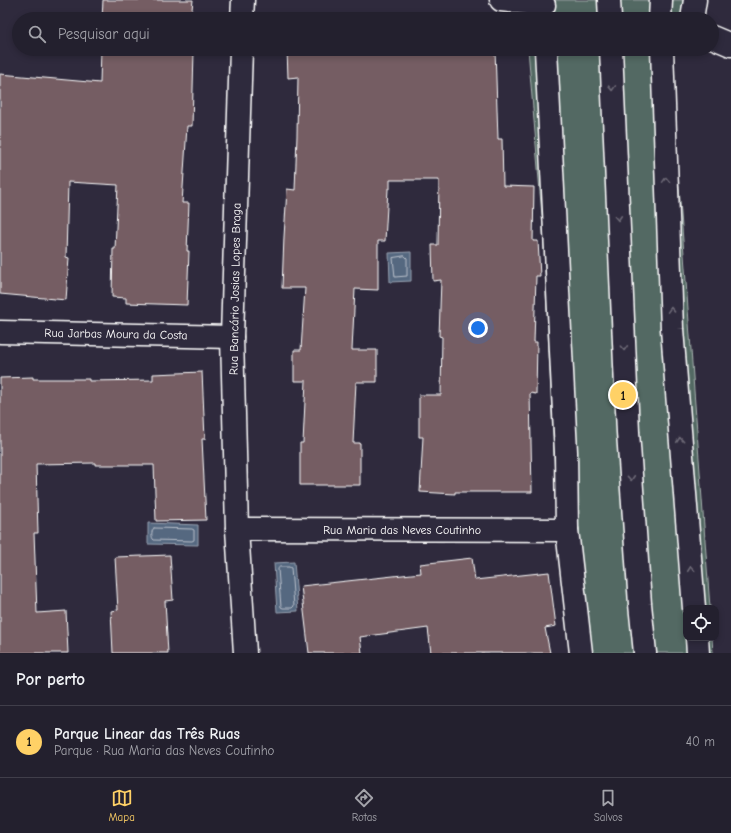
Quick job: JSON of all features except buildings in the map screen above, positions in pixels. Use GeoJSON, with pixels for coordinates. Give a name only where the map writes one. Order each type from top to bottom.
{"type":"FeatureCollection","features":[{"type":"Feature","properties":{"kind":"street"},"geometry":{"type":"LineString","coordinates":[[242,12],[243,0]]}},
{"type":"Feature","properties":{"kind":"street"},"geometry":{"type":"LineString","coordinates":[[501,0],[544,8]]}},
{"type":"Feature","properties":{"kind":"street"},"geometry":{"type":"LineString","coordinates":[[609,0],[610,12]]}},
{"type":"Feature","properties":{"kind":"street"},"geometry":{"type":"LineString","coordinates":[[693,12],[695,0]]}},
{"type":"Feature","properties":{"kind":"street"},"geometry":{"type":"LineString","coordinates":[[719,40],[731,45]]}},
{"type":"Feature","properties":{"kind":"street","name":"Rua Bancário Josias Lopes Braga"},"geometry":{"type":"LineString","coordinates":[[241,56],[232,337],[237,529],[245,653]]}},
{"type":"Feature","properties":{"kind":"street"},"geometry":{"type":"LineString","coordinates":[[546,56],[566,452],[567,530],[581,653]]}},
{"type":"Feature","properties":{"kind":"street"},"geometry":{"type":"LineString","coordinates":[[611,56],[628,432],[640,604],[645,653]]}},
{"type":"Feature","properties":{"kind":"street"},"geometry":{"type":"LineString","coordinates":[[662,56],[672,329],[694,605]]}},
{"type":"Feature","properties":{"kind":"street","name":"Rua Jarbas Moura da Costa"},"geometry":{"type":"LineString","coordinates":[[0,332],[232,337]]}},
{"type":"Feature","properties":{"kind":"street","name":"Rua Maria das Neves Coutinho"},"geometry":{"type":"LineString","coordinates":[[237,529],[567,530]]}},
{"type":"Feature","properties":{"kind":"street"},"geometry":{"type":"LineString","coordinates":[[697,641],[698,653]]}},
{"type":"Feature","properties":{"kind":"green space"},"geometry":{"type":"Polygon","coordinates":[[[530,0],[704,0],[701,12],[529,12],[530,0]]]}},
{"type":"Feature","properties":{"kind":"green space"},"geometry":{"type":"Polygon","coordinates":[[[529,56],[673,56],[673,105],[710,605],[683,605],[683,641],[712,641],[713,653],[570,653],[559,561],[543,228],[529,56]]]}},
{"type":"Feature","properties":{"kind":"water"},"geometry":{"type":"Polygon","coordinates":[[[411,252],[411,281],[390,282],[389,253],[411,252]]]}},
{"type":"Feature","properties":{"kind":"water"},"geometry":{"type":"Polygon","coordinates":[[[148,523],[198,525],[198,545],[148,544],[148,523]]]}},
{"type":"Feature","properties":{"kind":"water"},"geometry":{"type":"Polygon","coordinates":[[[294,562],[298,611],[277,612],[274,563],[294,562]]]}},
{"type":"Feature","properties":{"kind":"place","name":"Parque Linear das Três Ruas"},"geometry":{"type":"Point","coordinates":[623,395]}}]}
